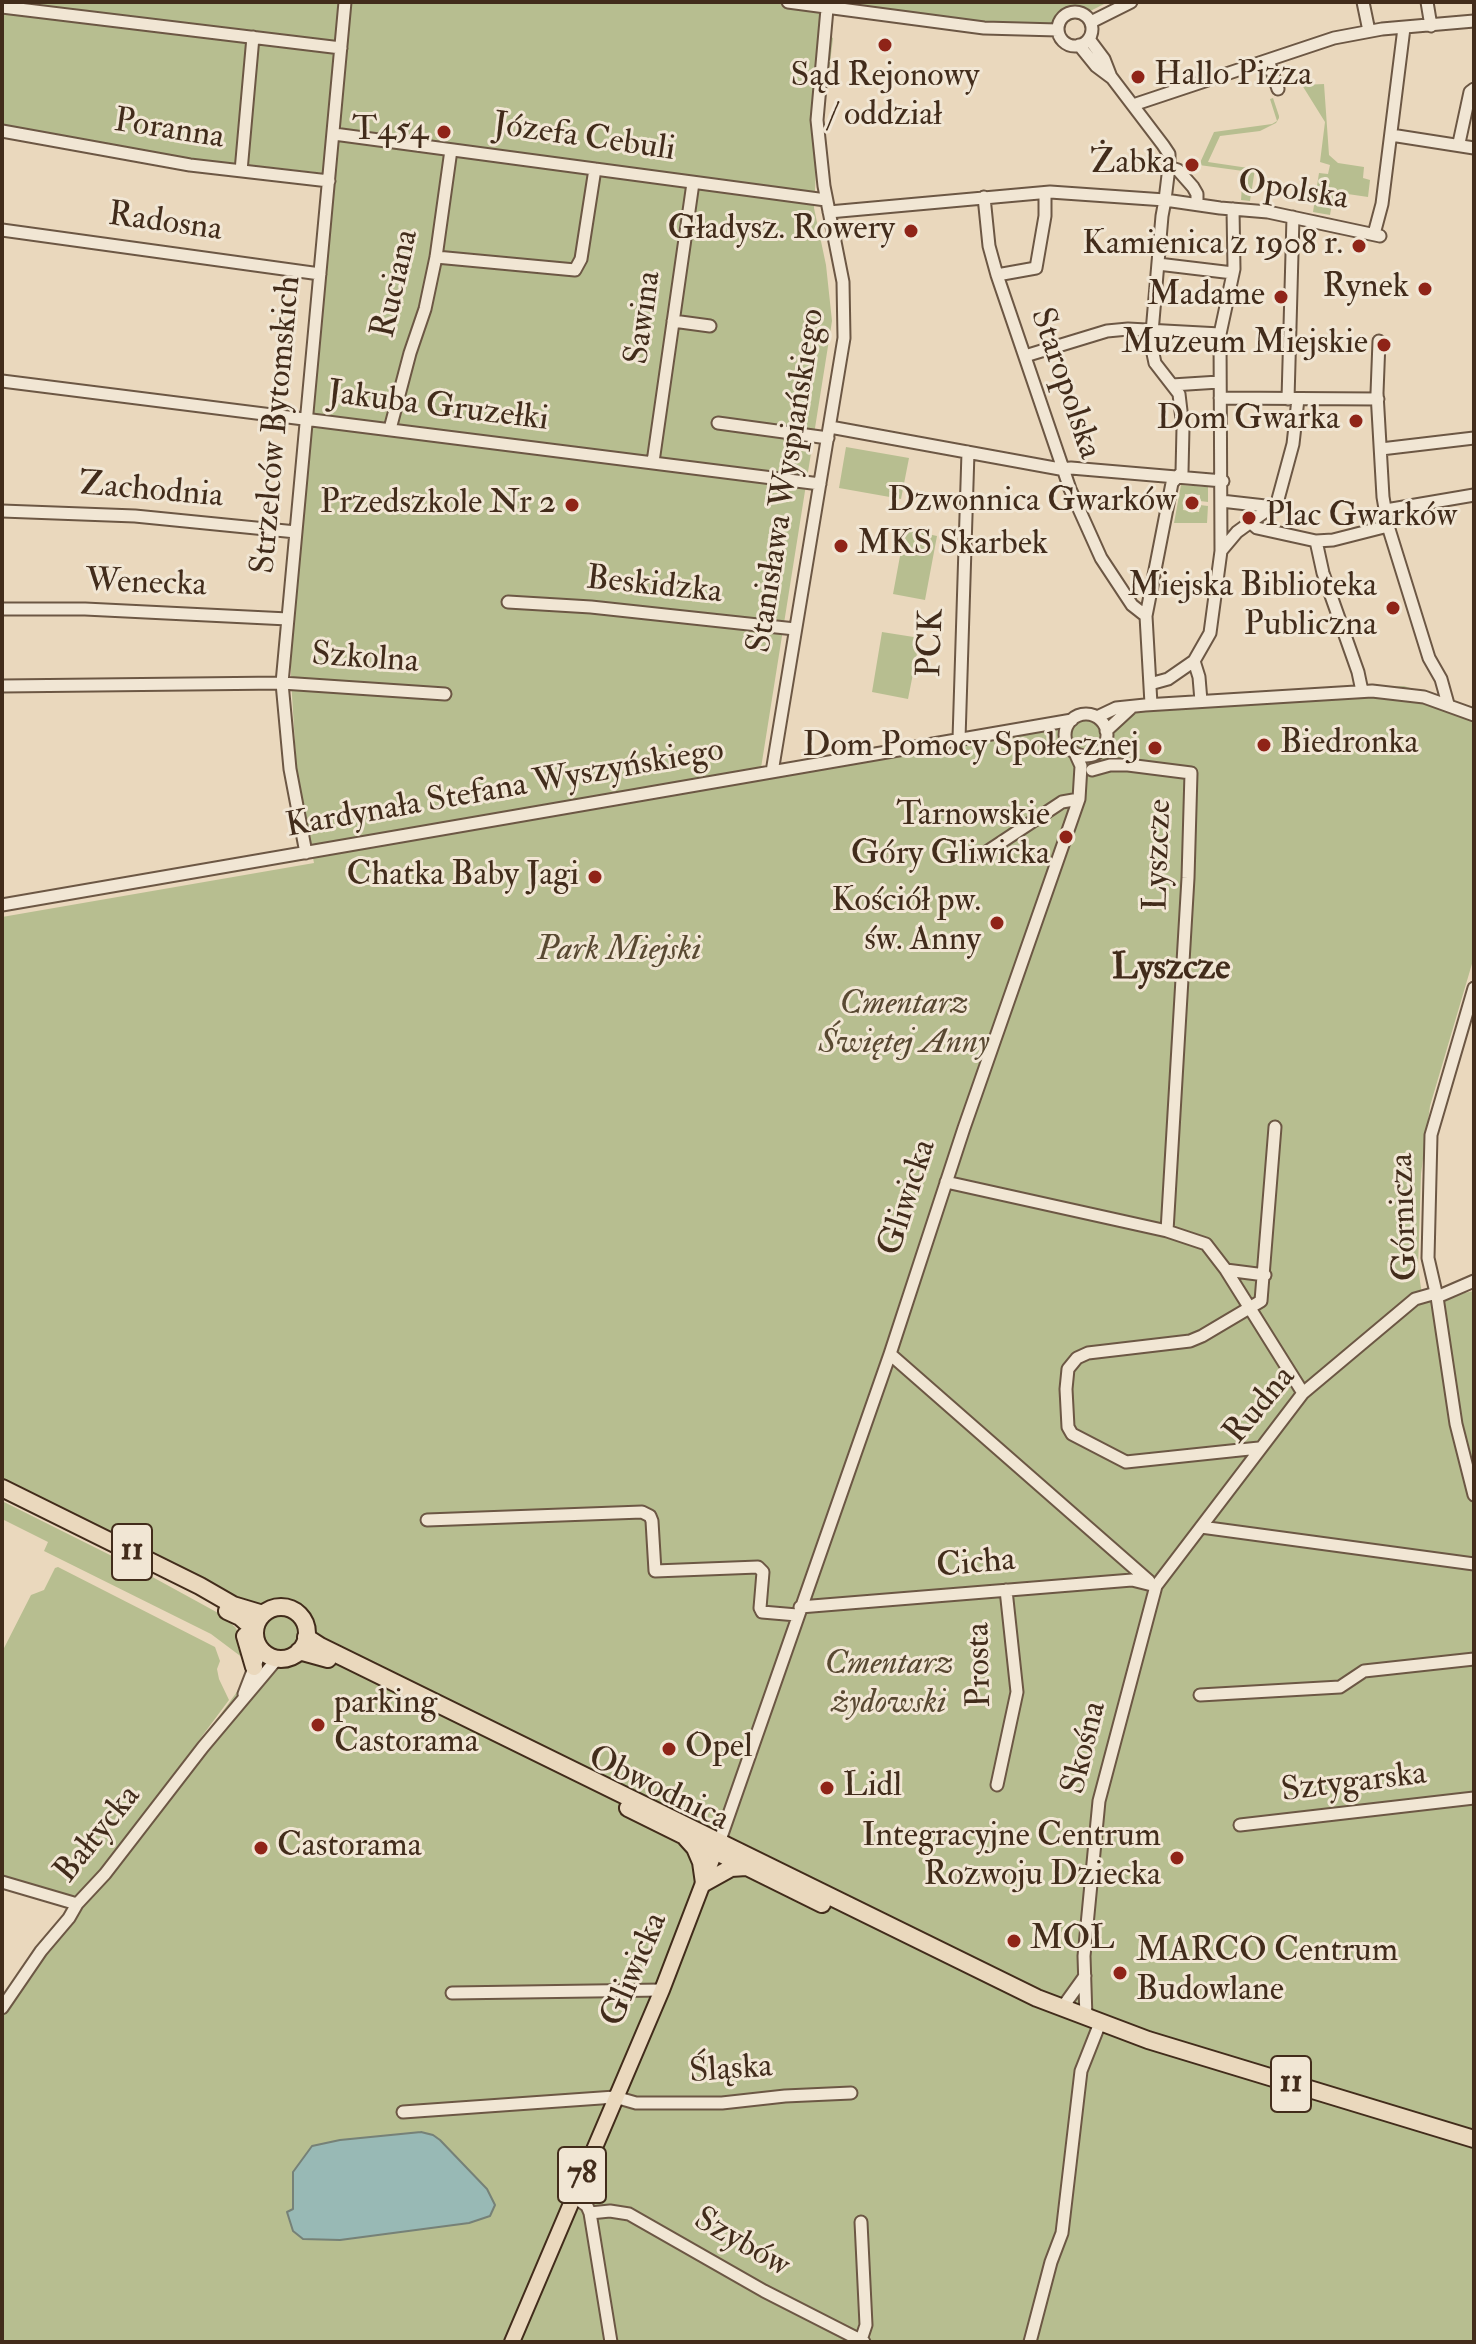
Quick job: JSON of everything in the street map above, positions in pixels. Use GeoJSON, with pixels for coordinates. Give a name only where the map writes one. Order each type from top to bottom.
{"type":"FeatureCollection","features":[{"type":"Feature","properties":{"kind":"highway","name":"11"},"geometry":{"type":"LineString","coordinates":[[2,1488],[233,1605],[263,1614]]}},
{"type":"Feature","properties":{"kind":"highway","name":"11"},"geometry":{"type":"LineString","coordinates":[[2,1495],[165,1576],[240,1617],[255,1630]]}},
{"type":"Feature","properties":{"kind":"highway"},"geometry":{"type":"LineString","coordinates":[[221,1608],[248,1641],[254,1667]]}},
{"type":"Feature","properties":{"kind":"highway"},"geometry":{"type":"LineString","coordinates":[[275,1608],[293,1611],[303,1621],[302,1644],[288,1657],[277,1659],[261,1650],[255,1630],[263,1614],[275,1608]]}},
{"type":"Feature","properties":{"kind":"highway","name":"Obwodnica"},"geometry":{"type":"LineString","coordinates":[[302,1644],[320,1646],[717,1846],[1062,2008],[1202,2058],[1474,2139]]}},
{"type":"Feature","properties":{"kind":"highway","name":"Obwodnica"},"geometry":{"type":"LineString","coordinates":[[302,1644],[684,1836],[717,1846],[746,1867],[869,1927],[992,1977]]}},
{"type":"Feature","properties":{"kind":"highway"},"geometry":{"type":"LineString","coordinates":[[684,1836],[695,1848],[701,1862],[704,1883],[731,1868],[746,1867]]}},
{"type":"Feature","properties":{"kind":"main road","name":"Gliwicka"},"geometry":{"type":"LineString","coordinates":[[512,2342],[662,1990],[717,1846]]}},
{"type":"Feature","properties":{"kind":"street","name":"Strzelców Bytomskich"},"geometry":{"type":"LineString","coordinates":[[306,853],[290,769],[282,683],[345,2]]}},
{"type":"Feature","properties":{"kind":"street"},"geometry":{"type":"LineString","coordinates":[[788,2],[984,28],[1058,30]]}},
{"type":"Feature","properties":{"kind":"street"},"geometry":{"type":"LineString","coordinates":[[1091,22],[1131,2]]}},
{"type":"Feature","properties":{"kind":"street"},"geometry":{"type":"LineString","coordinates":[[1363,2],[1369,31]]}},
{"type":"Feature","properties":{"kind":"street"},"geometry":{"type":"LineString","coordinates":[[1427,2],[1431,26]]}},
{"type":"Feature","properties":{"kind":"street"},"geometry":{"type":"LineString","coordinates":[[2,7],[341,48]]}},
{"type":"Feature","properties":{"kind":"street","name":"Stanisława Wyspiańskiego"},"geometry":{"type":"LineString","coordinates":[[772,772],[841,363],[845,312],[843,282],[820,165],[817,111],[827,9]]}},
{"type":"Feature","properties":{"kind":"street"},"geometry":{"type":"LineString","coordinates":[[1072,12],[1081,13],[1091,22],[1092,34],[1084,42],[1067,44],[1058,30],[1061,19],[1072,12]]}},
{"type":"Feature","properties":{"kind":"street"},"geometry":{"type":"LineString","coordinates":[[1133,105],[1316,44],[1369,31],[1474,21]]}},
{"type":"Feature","properties":{"kind":"street"},"geometry":{"type":"LineString","coordinates":[[1404,28],[1391,135],[1459,143],[1474,148]]}},
{"type":"Feature","properties":{"kind":"street"},"geometry":{"type":"LineString","coordinates":[[241,171],[253,37]]}},
{"type":"Feature","properties":{"kind":"street","name":"Opolska"},"geometry":{"type":"LineString","coordinates":[[1084,42],[1104,59],[1112,78],[1168,151],[1169,167],[1178,170],[1193,187],[1197,204]]}},
{"type":"Feature","properties":{"kind":"street"},"geometry":{"type":"LineString","coordinates":[[1268,60],[1278,89]]}},
{"type":"Feature","properties":{"kind":"street"},"geometry":{"type":"LineString","coordinates":[[1459,143],[1470,92],[1474,89]]}},
{"type":"Feature","properties":{"kind":"street","name":"Poranna"},"geometry":{"type":"LineString","coordinates":[[2,131],[190,165],[329,181]]}},
{"type":"Feature","properties":{"kind":"street","name":"Józefa Cebuli"},"geometry":{"type":"LineString","coordinates":[[334,134],[693,183],[828,206],[1045,193],[1165,200]]}},
{"type":"Feature","properties":{"kind":"street","name":"Opolska"},"geometry":{"type":"LineString","coordinates":[[1165,200],[1293,217],[1377,235],[1391,135]]}},
{"type":"Feature","properties":{"kind":"street","name":"Ruciana"},"geometry":{"type":"LineString","coordinates":[[390,429],[425,309],[436,257],[451,150]]}},
{"type":"Feature","properties":{"kind":"street"},"geometry":{"type":"LineString","coordinates":[[1151,704],[1146,616],[1172,483],[1182,472],[1183,428],[1179,394],[1155,363],[1151,350],[1162,210],[1169,167]]}},
{"type":"Feature","properties":{"kind":"street"},"geometry":{"type":"LineString","coordinates":[[436,257],[575,270],[581,259],[595,169]]}},
{"type":"Feature","properties":{"kind":"street","name":"Sawina"},"geometry":{"type":"LineString","coordinates":[[653,462],[693,183]]}},
{"type":"Feature","properties":{"kind":"street"},"geometry":{"type":"LineString","coordinates":[[997,275],[1036,268],[1045,216],[1045,193]]}},
{"type":"Feature","properties":{"kind":"street","name":"Staropolska"},"geometry":{"type":"LineString","coordinates":[[984,197],[989,246],[997,275],[1070,489],[1101,558],[1132,605],[1146,616]]}},
{"type":"Feature","properties":{"kind":"street"},"geometry":{"type":"LineString","coordinates":[[1150,684],[1168,679],[1194,661],[1210,633],[1221,551],[1220,334],[1233,273],[1233,209]]}},
{"type":"Feature","properties":{"kind":"street"},"geometry":{"type":"LineString","coordinates":[[1221,551],[1237,532],[1274,507],[1280,497],[1293,444],[1293,217]]}},
{"type":"Feature","properties":{"kind":"street","name":"Radosna"},"geometry":{"type":"LineString","coordinates":[[2,230],[320,274]]}},
{"type":"Feature","properties":{"kind":"street"},"geometry":{"type":"LineString","coordinates":[[1158,264],[1233,273]]}},
{"type":"Feature","properties":{"kind":"street"},"geometry":{"type":"LineString","coordinates":[[673,321],[710,326]]}},
{"type":"Feature","properties":{"kind":"street"},"geometry":{"type":"LineString","coordinates":[[1025,356],[1107,331],[1220,334]]}},
{"type":"Feature","properties":{"kind":"street"},"geometry":{"type":"LineString","coordinates":[[1379,341],[1378,399],[1388,526],[1429,658],[1448,704]]}},
{"type":"Feature","properties":{"kind":"street","name":"Jakuba Gruzełki"},"geometry":{"type":"LineString","coordinates":[[2,381],[820,484]]}},
{"type":"Feature","properties":{"kind":"street"},"geometry":{"type":"LineString","coordinates":[[1172,385],[1219,382]]}},
{"type":"Feature","properties":{"kind":"street"},"geometry":{"type":"LineString","coordinates":[[1220,398],[1378,399]]}},
{"type":"Feature","properties":{"kind":"street"},"geometry":{"type":"LineString","coordinates":[[718,423],[829,433],[1064,469],[1223,481]]}},
{"type":"Feature","properties":{"kind":"street"},"geometry":{"type":"LineString","coordinates":[[1381,449],[1474,438]]}},
{"type":"Feature","properties":{"kind":"street","name":"PCK"},"geometry":{"type":"LineString","coordinates":[[959,739],[968,452]]}},
{"type":"Feature","properties":{"kind":"street"},"geometry":{"type":"LineString","coordinates":[[1386,510],[1474,495]]}},
{"type":"Feature","properties":{"kind":"street"},"geometry":{"type":"LineString","coordinates":[[1221,501],[1274,507]]}},
{"type":"Feature","properties":{"kind":"street","name":"Zachodnia"},"geometry":{"type":"LineString","coordinates":[[2,511],[135,516],[296,532]]}},
{"type":"Feature","properties":{"kind":"street"},"geometry":{"type":"LineString","coordinates":[[1250,522],[1257,528],[1316,541],[1333,540],[1388,526]]}},
{"type":"Feature","properties":{"kind":"street"},"geometry":{"type":"LineString","coordinates":[[1316,541],[1323,573],[1362,691]]}},
{"type":"Feature","properties":{"kind":"street","name":"Beskidzka"},"geometry":{"type":"LineString","coordinates":[[508,602],[591,607],[795,629]]}},
{"type":"Feature","properties":{"kind":"street","name":"Wenecka"},"geometry":{"type":"LineString","coordinates":[[2,609],[85,609],[288,619]]}},
{"type":"Feature","properties":{"kind":"street"},"geometry":{"type":"LineString","coordinates":[[1194,661],[1201,701]]}},
{"type":"Feature","properties":{"kind":"street"},"geometry":{"type":"LineString","coordinates":[[1424,697],[1434,687],[1436,670]]}},
{"type":"Feature","properties":{"kind":"street","name":"Szkolna"},"geometry":{"type":"LineString","coordinates":[[2,686],[282,683],[445,694]]}},
{"type":"Feature","properties":{"kind":"street"},"geometry":{"type":"LineString","coordinates":[[1097,717],[1116,708],[1151,704],[1362,691],[1398,692],[1424,697],[1474,715]]}},
{"type":"Feature","properties":{"kind":"street"},"geometry":{"type":"LineString","coordinates":[[1106,731],[1133,707]]}},
{"type":"Feature","properties":{"kind":"street"},"geometry":{"type":"LineString","coordinates":[[1081,715],[1097,717],[1106,731],[1105,745],[1095,755],[1076,755],[1067,745],[1066,727],[1081,715]]}},
{"type":"Feature","properties":{"kind":"street","name":"Kardynała Stefana Wyszyńskiego"},"geometry":{"type":"LineString","coordinates":[[2,905],[1072,720]]}},
{"type":"Feature","properties":{"kind":"street","name":"Kardynała Stefana Wyszyńskiego"},"geometry":{"type":"LineString","coordinates":[[1018,730],[1047,730],[1065,737]]}},
{"type":"Feature","properties":{"kind":"street","name":"Gliwicka"},"geometry":{"type":"LineString","coordinates":[[1076,755],[1081,766],[1079,799]]}},
{"type":"Feature","properties":{"kind":"street","name":"Gliwicka"},"geometry":{"type":"LineString","coordinates":[[717,1846],[1095,755]]}},
{"type":"Feature","properties":{"kind":"street","name":"Lyszcze"},"geometry":{"type":"LineString","coordinates":[[1092,770],[1110,765],[1128,765],[1191,773],[1188,878],[1167,1231]]}},
{"type":"Feature","properties":{"kind":"street"},"geometry":{"type":"LineString","coordinates":[[982,855],[1062,802],[1079,799]]}},
{"type":"Feature","properties":{"kind":"street","name":"Górnicza"},"geometry":{"type":"LineString","coordinates":[[1474,988],[1431,1135],[1428,1258],[1456,1424],[1474,1495]]}},
{"type":"Feature","properties":{"kind":"street"},"geometry":{"type":"LineString","coordinates":[[1259,1448],[1126,1462],[1078,1440],[1068,1427],[1066,1378],[1068,1369],[1077,1358],[1105,1349],[1190,1341],[1261,1301],[1275,1127]]}},
{"type":"Feature","properties":{"kind":"street"},"geometry":{"type":"LineString","coordinates":[[946,1182],[1167,1231],[1206,1244],[1226,1270],[1303,1393]]}},
{"type":"Feature","properties":{"kind":"street"},"geometry":{"type":"LineString","coordinates":[[1226,1270],[1265,1275]]}},
{"type":"Feature","properties":{"kind":"street","name":"Rudna"},"geometry":{"type":"LineString","coordinates":[[1156,1586],[1303,1393],[1415,1299],[1474,1281]]}},
{"type":"Feature","properties":{"kind":"street"},"geometry":{"type":"LineString","coordinates":[[890,1354],[1156,1586]]}},
{"type":"Feature","properties":{"kind":"street"},"geometry":{"type":"LineString","coordinates":[[427,1520],[642,1512],[652,1521],[655,1571],[758,1567],[763,1572],[762,1612],[799,1611]]}},
{"type":"Feature","properties":{"kind":"street"},"geometry":{"type":"LineString","coordinates":[[1201,1527],[1474,1564]]}},
{"type":"Feature","properties":{"kind":"street","name":"Cicha"},"geometry":{"type":"LineString","coordinates":[[799,1611],[1132,1580],[1156,1586]]}},
{"type":"Feature","properties":{"kind":"street","name":"Skośna"},"geometry":{"type":"LineString","coordinates":[[1030,2342],[1047,2272],[1062,2233],[1081,2071],[1093,2020],[1084,1956],[1099,1801],[1156,1586]]}},
{"type":"Feature","properties":{"kind":"street","name":"Prosta"},"geometry":{"type":"LineString","coordinates":[[997,1785],[1017,1692],[1006,1590]]}},
{"type":"Feature","properties":{"kind":"street","name":"Bałtycka"},"geometry":{"type":"LineString","coordinates":[[242,1698],[261,1650]]}},
{"type":"Feature","properties":{"kind":"street","name":"Bałtycka"},"geometry":{"type":"LineString","coordinates":[[2,2008],[77,1904],[105,1874],[242,1698],[277,1659]]}},
{"type":"Feature","properties":{"kind":"street"},"geometry":{"type":"LineString","coordinates":[[1200,1695],[1340,1687],[1364,1671],[1474,1659]]}},
{"type":"Feature","properties":{"kind":"street","name":"Sztygarska"},"geometry":{"type":"LineString","coordinates":[[1240,1825],[1474,1798]]}},
{"type":"Feature","properties":{"kind":"street"},"geometry":{"type":"LineString","coordinates":[[2,1882],[77,1904]]}},
{"type":"Feature","properties":{"kind":"street"},"geometry":{"type":"LineString","coordinates":[[1062,2008],[1086,1975]]}},
{"type":"Feature","properties":{"kind":"street"},"geometry":{"type":"LineString","coordinates":[[452,1993],[662,1990]]}},
{"type":"Feature","properties":{"kind":"street","name":"Śląska"},"geometry":{"type":"LineString","coordinates":[[403,2112],[615,2097],[636,2103],[722,2103],[851,2093]]}},
{"type":"Feature","properties":{"kind":"street"},"geometry":{"type":"LineString","coordinates":[[573,2196],[587,2206],[590,2213],[611,2342]]}},
{"type":"Feature","properties":{"kind":"street","name":"Szybów"},"geometry":{"type":"LineString","coordinates":[[590,2213],[610,2211],[629,2214],[764,2291],[862,2341],[866,2325],[861,2222]]}},
{"type":"Feature","properties":{"kind":"green space"},"geometry":{"type":"Polygon","coordinates":[[[2,2],[1108,2],[1051,31],[833,4],[828,61],[833,38],[818,134],[814,208],[826,265],[832,321],[761,768],[1152,700],[1404,686],[1474,712],[1474,957],[1430,1106],[1421,1174],[1418,1268],[1423,1301],[1474,1291],[1474,2342],[2,2342],[2,2002],[147,1815],[269,1648],[262,1636],[264,1623],[2,1496],[2,917],[314,863],[297,777],[291,679],[291,593],[333,174],[204,160],[2,129],[2,2]]]}},
{"type":"Feature","properties":{"kind":"green space"},"geometry":{"type":"Polygon","coordinates":[[[1324,84],[1329,155],[1338,163],[1364,167],[1363,178],[1370,180],[1368,197],[1334,192],[1330,215],[1313,212],[1319,173],[1328,174],[1330,165],[1320,162],[1325,122],[1302,85],[1324,84]]]}},
{"type":"Feature","properties":{"kind":"green space"},"geometry":{"type":"Polygon","coordinates":[[[1273,98],[1279,116],[1279,118],[1276,123],[1260,131],[1220,136],[1208,162],[1255,169],[1250,201],[1241,200],[1243,171],[1199,165],[1214,132],[1277,121],[1270,99],[1273,98]]]}},
{"type":"Feature","properties":{"kind":"green space"},"geometry":{"type":"Polygon","coordinates":[[[846,447],[909,458],[901,499],[839,488],[846,447]]]}},
{"type":"Feature","properties":{"kind":"green space"},"geometry":{"type":"Polygon","coordinates":[[[1181,485],[1208,487],[1208,502],[1200,501],[1200,495],[1185,494],[1183,510],[1199,512],[1200,505],[1208,506],[1207,523],[1174,523],[1181,485]]]}},
{"type":"Feature","properties":{"kind":"green space"},"geometry":{"type":"Polygon","coordinates":[[[905,529],[937,536],[925,600],[893,594],[905,529]]]}},
{"type":"Feature","properties":{"kind":"green space"},"geometry":{"type":"Polygon","coordinates":[[[882,632],[920,638],[908,699],[872,692],[882,632]]]}},
{"type":"Feature","properties":{"kind":"green space"},"geometry":{"type":"Polygon","coordinates":[[[2,1501],[220,1614],[240,1635],[247,1661],[211,1634],[44,1551],[48,1542],[2,1519],[2,1501]]]}},
{"type":"Feature","properties":{"kind":"green space"},"geometry":{"type":"Polygon","coordinates":[[[58,1567],[215,1647],[220,1661],[217,1669],[219,1679],[229,1700],[88,1889],[83,1894],[70,1897],[2,1878],[2,1652],[31,1595],[44,1590],[58,1567]]]}},
{"type":"Feature","properties":{"kind":"water"},"geometry":{"type":"Polygon","coordinates":[[[421,2132],[440,2140],[487,2189],[495,2205],[490,2216],[469,2223],[340,2240],[303,2239],[293,2231],[287,2212],[293,2209],[293,2172],[312,2146],[421,2132]]]}},
{"type":"Feature","properties":{"kind":"place","name":"Sąd Rejonowy / oddział"},"geometry":{"type":"Point","coordinates":[885,45]}},
{"type":"Feature","properties":{"kind":"place","name":"Hallo Pizza"},"geometry":{"type":"Point","coordinates":[1138,77]}},
{"type":"Feature","properties":{"kind":"place","name":"T454"},"geometry":{"type":"Point","coordinates":[444,132]}},
{"type":"Feature","properties":{"kind":"place","name":"Żabka"},"geometry":{"type":"Point","coordinates":[1192,165]}},
{"type":"Feature","properties":{"kind":"place","name":"Gładysz. Rowery"},"geometry":{"type":"Point","coordinates":[911,231]}},
{"type":"Feature","properties":{"kind":"place","name":"Kamienica z 1908 r."},"geometry":{"type":"Point","coordinates":[1359,246]}},
{"type":"Feature","properties":{"kind":"place","name":"Rynek"},"geometry":{"type":"Point","coordinates":[1425,289]}},
{"type":"Feature","properties":{"kind":"place","name":"Madame"},"geometry":{"type":"Point","coordinates":[1281,297]}},
{"type":"Feature","properties":{"kind":"place","name":"Muzeum Miejskie"},"geometry":{"type":"Point","coordinates":[1384,345]}},
{"type":"Feature","properties":{"kind":"place","name":"Dom Gwarka"},"geometry":{"type":"Point","coordinates":[1356,421]}},
{"type":"Feature","properties":{"kind":"place","name":"Dzwonnica Gwarków"},"geometry":{"type":"Point","coordinates":[1192,503]}},
{"type":"Feature","properties":{"kind":"place","name":"Przedszkole Nr 2"},"geometry":{"type":"Point","coordinates":[572,505]}},
{"type":"Feature","properties":{"kind":"place","name":"Plac Gwarków"},"geometry":{"type":"Point","coordinates":[1249,518]}},
{"type":"Feature","properties":{"kind":"place","name":"MKS Skarbek"},"geometry":{"type":"Point","coordinates":[841,546]}},
{"type":"Feature","properties":{"kind":"place","name":"Miejska Biblioteka Publiczna"},"geometry":{"type":"Point","coordinates":[1393,608]}},
{"type":"Feature","properties":{"kind":"place","name":"Biedronka"},"geometry":{"type":"Point","coordinates":[1264,745]}},
{"type":"Feature","properties":{"kind":"place","name":"Dom Pomocy Społecznej"},"geometry":{"type":"Point","coordinates":[1155,748]}},
{"type":"Feature","properties":{"kind":"place","name":"Tarnowskie Góry Gliwicka"},"geometry":{"type":"Point","coordinates":[1066,837]}},
{"type":"Feature","properties":{"kind":"place","name":"Chatka Baby Jagi"},"geometry":{"type":"Point","coordinates":[595,877]}},
{"type":"Feature","properties":{"kind":"place","name":"Kościół pw. św. Anny"},"geometry":{"type":"Point","coordinates":[997,923]}},
{"type":"Feature","properties":{"kind":"place","name":"parking Castorama"},"geometry":{"type":"Point","coordinates":[318,1725]}},
{"type":"Feature","properties":{"kind":"place","name":"Opel"},"geometry":{"type":"Point","coordinates":[669,1749]}},
{"type":"Feature","properties":{"kind":"place","name":"Lidl"},"geometry":{"type":"Point","coordinates":[827,1788]}},
{"type":"Feature","properties":{"kind":"place","name":"Castorama"},"geometry":{"type":"Point","coordinates":[261,1848]}},
{"type":"Feature","properties":{"kind":"place","name":"Integracyjne Centrum Rozwoju Dziecka"},"geometry":{"type":"Point","coordinates":[1177,1858]}},
{"type":"Feature","properties":{"kind":"place","name":"MOL"},"geometry":{"type":"Point","coordinates":[1014,1941]}},
{"type":"Feature","properties":{"kind":"place","name":"MARCO Centrum Budowlane"},"geometry":{"type":"Point","coordinates":[1120,1973]}},
{"type":"Feature","properties":{"kind":"district","name":"Lyszcze"},"geometry":{"type":"Point","coordinates":[1171,970]}},
{"type":"Feature","properties":{"kind":"park label","name":"Park Miejski"},"geometry":{"type":"Point","coordinates":[619,952]}},
{"type":"Feature","properties":{"kind":"park label","name":"Cmentarz Świętej Anny"},"geometry":{"type":"Point","coordinates":[904,1026]}},
{"type":"Feature","properties":{"kind":"park label","name":"Cmentarz żydowski"},"geometry":{"type":"Point","coordinates":[889,1686]}}]}
